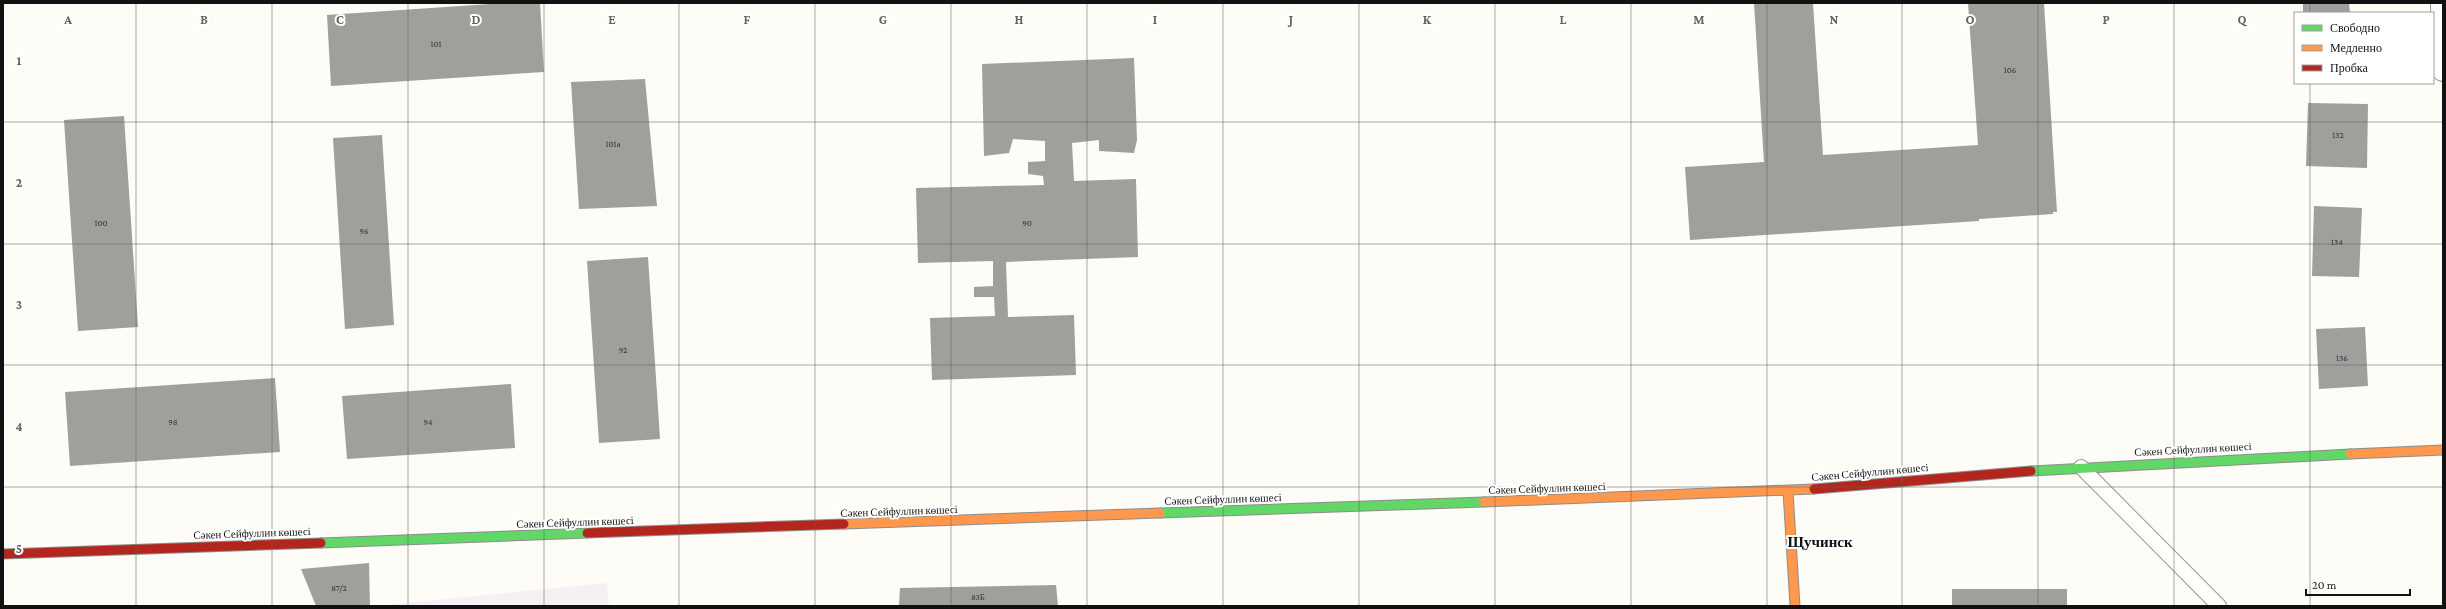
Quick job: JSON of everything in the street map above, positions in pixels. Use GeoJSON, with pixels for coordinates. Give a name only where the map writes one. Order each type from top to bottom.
{"type":"FeatureCollection","features":[{"type":"Feature","properties":{"kind":"street"},"geometry":{"type":"LineString","coordinates":[[2442,3],[2443,70]]}},
{"type":"Feature","properties":{"kind":"street","name":"Сәкен Сейфуллин көшесі"},"geometry":{"type":"LineString","coordinates":[[3,554],[1788,491],[2080,466],[2443,450]]}},
{"type":"Feature","properties":{"kind":"street"},"geometry":{"type":"LineString","coordinates":[[1788,491],[1795,606]]}},
{"type":"Feature","properties":{"kind":"lane"},"geometry":{"type":"LineString","coordinates":[[2080,466],[2220,606]]}},
{"type":"Feature","properties":{"kind":"shaded area"},"geometry":{"type":"Polygon","coordinates":[[[607,583],[609,606],[375,606],[607,583]]]}},
{"type":"Feature","properties":{"kind":"building"},"geometry":{"type":"Polygon","coordinates":[[[505,3],[540,3],[544,72],[331,86],[327,15],[505,3]]]}},
{"type":"Feature","properties":{"kind":"building"},"geometry":{"type":"Polygon","coordinates":[[[1754,3],[1813,3],[1823,155],[1978,145],[1968,3],[2044,3],[2057,212],[2053,212],[2053,214],[1979,219],[1979,221],[1690,240],[1685,167],[1764,162],[1754,3]]]}},
{"type":"Feature","properties":{"kind":"building"},"geometry":{"type":"Polygon","coordinates":[[[2303,3],[2349,3],[2350,12],[2303,12],[2303,3]]]}},
{"type":"Feature","properties":{"kind":"building"},"geometry":{"type":"Polygon","coordinates":[[[1134,58],[1137,140],[1134,153],[1099,151],[1099,140],[1072,143],[1074,181],[1136,179],[1138,257],[1006,262],[1008,317],[1074,315],[1076,375],[932,380],[930,318],[995,316],[994,297],[974,297],[974,287],[993,286],[993,261],[918,263],[916,188],[1044,185],[1043,176],[1028,174],[1028,162],[1045,161],[1045,141],[1013,139],[1009,153],[984,156],[982,64],[1134,58]]]}},
{"type":"Feature","properties":{"kind":"building"},"geometry":{"type":"Polygon","coordinates":[[[645,79],[657,206],[579,209],[571,82],[645,79]]]}},
{"type":"Feature","properties":{"kind":"building"},"geometry":{"type":"Polygon","coordinates":[[[2308,103],[2368,104],[2367,168],[2306,166],[2308,103]]]}},
{"type":"Feature","properties":{"kind":"building"},"geometry":{"type":"Polygon","coordinates":[[[124,116],[138,327],[78,331],[64,120],[124,116]]]}},
{"type":"Feature","properties":{"kind":"building"},"geometry":{"type":"Polygon","coordinates":[[[382,135],[394,325],[345,329],[333,138],[382,135]]]}},
{"type":"Feature","properties":{"kind":"building"},"geometry":{"type":"Polygon","coordinates":[[[2314,206],[2362,208],[2359,277],[2312,276],[2314,206]]]}},
{"type":"Feature","properties":{"kind":"building"},"geometry":{"type":"Polygon","coordinates":[[[648,257],[660,439],[599,443],[587,261],[648,257]]]}},
{"type":"Feature","properties":{"kind":"building"},"geometry":{"type":"Polygon","coordinates":[[[2365,327],[2368,386],[2319,389],[2316,329],[2365,327]]]}},
{"type":"Feature","properties":{"kind":"building"},"geometry":{"type":"Polygon","coordinates":[[[275,378],[280,452],[70,466],[65,392],[275,378]]]}},
{"type":"Feature","properties":{"kind":"building"},"geometry":{"type":"Polygon","coordinates":[[[511,384],[515,448],[347,459],[342,396],[511,384]]]}},
{"type":"Feature","properties":{"kind":"building"},"geometry":{"type":"Polygon","coordinates":[[[369,563],[370,606],[316,606],[301,569],[369,563]]]}},
{"type":"Feature","properties":{"kind":"building"},"geometry":{"type":"Polygon","coordinates":[[[1056,585],[1058,606],[899,606],[900,588],[1056,585]]]}},
{"type":"Feature","properties":{"kind":"building"},"geometry":{"type":"Polygon","coordinates":[[[1952,589],[2067,589],[2067,606],[1952,606],[1952,589]]]}},
{"type":"Feature","properties":{"kind":"traffic: fast"},"geometry":{"type":"LineString","coordinates":[[2031,471],[2350,454]]}},
{"type":"Feature","properties":{"kind":"traffic: fast"},"geometry":{"type":"LineString","coordinates":[[1160,513],[1484,502]]}},
{"type":"Feature","properties":{"kind":"traffic: fast"},"geometry":{"type":"LineString","coordinates":[[321,543],[587,533]]}},
{"type":"Feature","properties":{"kind":"traffic: slow"},"geometry":{"type":"LineString","coordinates":[[2350,454],[2443,450]]}},
{"type":"Feature","properties":{"kind":"traffic: slow"},"geometry":{"type":"LineString","coordinates":[[1484,502],[1814,489]]}},
{"type":"Feature","properties":{"kind":"traffic: slow"},"geometry":{"type":"LineString","coordinates":[[1788,491],[1795,606]]}},
{"type":"Feature","properties":{"kind":"traffic: slow"},"geometry":{"type":"LineString","coordinates":[[844,524],[1160,513]]}},
{"type":"Feature","properties":{"kind":"traffic: jam"},"geometry":{"type":"LineString","coordinates":[[1814,489],[2031,471]]}},
{"type":"Feature","properties":{"kind":"traffic: jam"},"geometry":{"type":"LineString","coordinates":[[587,533],[844,524]]}},
{"type":"Feature","properties":{"kind":"traffic: jam"},"geometry":{"type":"LineString","coordinates":[[3,554],[321,543]]}},
{"type":"Feature","properties":{"kind":"district","name":"Щучинск"},"geometry":{"type":"Point","coordinates":[1820,542]}}]}
